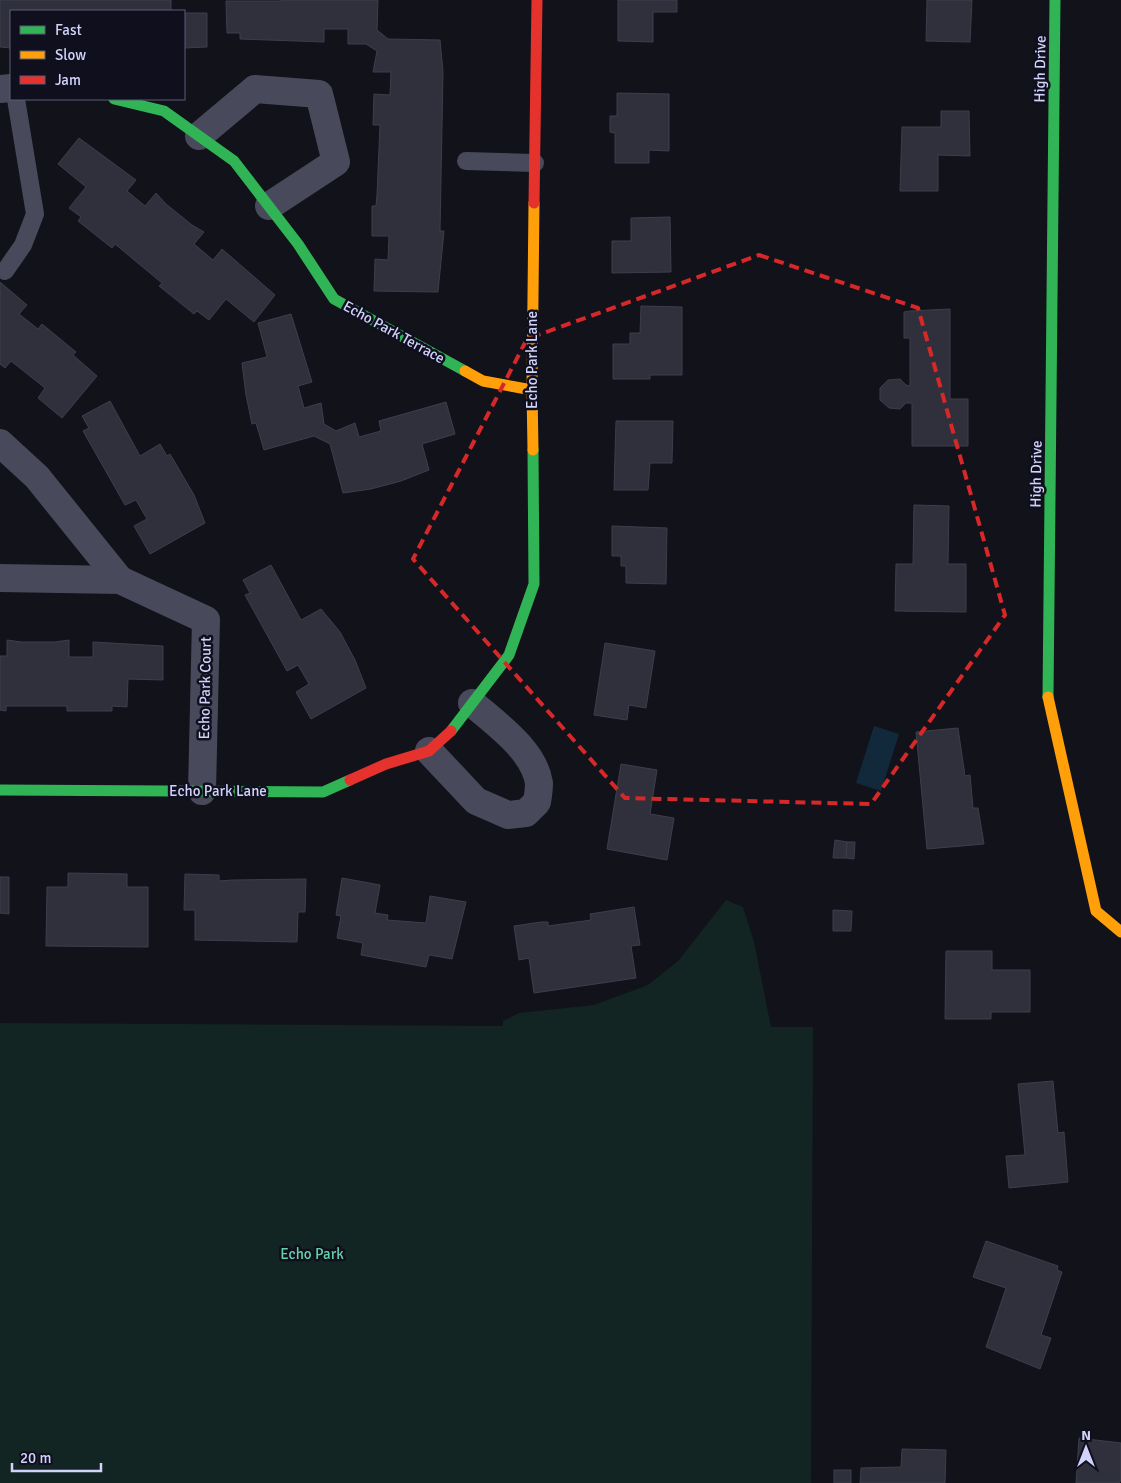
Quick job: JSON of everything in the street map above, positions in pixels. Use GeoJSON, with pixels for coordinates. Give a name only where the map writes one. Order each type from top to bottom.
{"type":"FeatureCollection","features":[{"type":"Feature","properties":{"kind":"street","name":"Echo Park Lane"},"geometry":{"type":"LineString","coordinates":[[0,790],[322,792],[386,764],[429,751],[451,731],[508,655],[534,584],[532,390],[537,0]]}},
{"type":"Feature","properties":{"kind":"street","name":"High Drive"},"geometry":{"type":"LineString","coordinates":[[1055,0],[1048,696],[1096,911],[1121,932]]}},
{"type":"Feature","properties":{"kind":"street"},"geometry":{"type":"LineString","coordinates":[[199,136],[255,89],[319,94],[336,162],[269,206]]}},
{"type":"Feature","properties":{"kind":"street","name":"Echo Park Terrace"},"geometry":{"type":"LineString","coordinates":[[119,100],[164,110],[234,162],[298,244],[334,299],[483,381],[532,390]]}},
{"type":"Feature","properties":{"kind":"street","name":"Echo Park Court"},"geometry":{"type":"LineString","coordinates":[[4,454],[37,477],[120,580]]}},
{"type":"Feature","properties":{"kind":"street","name":"Echo Park Court"},"geometry":{"type":"LineString","coordinates":[[0,578],[120,580],[206,620],[202,791]]}},
{"type":"Feature","properties":{"kind":"street"},"geometry":{"type":"LineString","coordinates":[[429,751],[476,800],[508,815],[526,813],[537,802],[539,784],[533,766],[522,749],[472,703]]}},
{"type":"Feature","properties":{"kind":"lane"},"geometry":{"type":"LineString","coordinates":[[5,271],[23,246],[35,214],[16,100]]}},
{"type":"Feature","properties":{"kind":"lane"},"geometry":{"type":"LineString","coordinates":[[466,161],[535,163]]}},
{"type":"Feature","properties":{"kind":"highlighted area"},"geometry":{"type":"Polygon","coordinates":[[[759,255],[918,308],[1005,615],[871,804],[625,798],[413,559],[527,339],[759,255]]]}},
{"type":"Feature","properties":{"kind":"green space","name":"Echo Park"},"geometry":{"type":"Polygon","coordinates":[[[726,900],[743,907],[754,942],[771,1027],[813,1027],[811,1483],[0,1483],[0,1023],[503,1026],[503,1021],[519,1013],[594,1005],[648,985],[678,961],[726,900]]]}},
{"type":"Feature","properties":{"kind":"water"},"geometry":{"type":"Polygon","coordinates":[[[874,726],[899,734],[881,791],[856,783],[874,726]]]}},
{"type":"Feature","properties":{"kind":"building"},"geometry":{"type":"Polygon","coordinates":[[[0,0],[171,0],[171,10],[10,10],[10,48],[0,47],[0,0]]]}},
{"type":"Feature","properties":{"kind":"building"},"geometry":{"type":"Polygon","coordinates":[[[378,0],[377,30],[388,39],[440,40],[443,72],[440,231],[444,231],[438,292],[374,291],[375,259],[388,260],[389,236],[372,236],[372,206],[376,206],[380,125],[373,125],[374,94],[390,95],[391,72],[373,72],[377,51],[366,44],[348,44],[348,29],[324,29],[324,42],[240,39],[240,33],[227,33],[226,1],[378,0]]]}},
{"type":"Feature","properties":{"kind":"building"},"geometry":{"type":"Polygon","coordinates":[[[618,0],[677,0],[677,12],[653,12],[653,42],[618,41],[618,0]]]}},
{"type":"Feature","properties":{"kind":"building"},"geometry":{"type":"Polygon","coordinates":[[[927,0],[972,0],[970,42],[926,41],[927,0]]]}},
{"type":"Feature","properties":{"kind":"building"},"geometry":{"type":"Polygon","coordinates":[[[185,13],[207,13],[207,47],[185,48],[185,13]]]}},
{"type":"Feature","properties":{"kind":"building"},"geometry":{"type":"Polygon","coordinates":[[[617,93],[669,94],[669,151],[649,150],[649,163],[615,163],[615,133],[610,132],[610,116],[617,116],[617,93]]]}},
{"type":"Feature","properties":{"kind":"building"},"geometry":{"type":"Polygon","coordinates":[[[941,111],[969,111],[970,156],[938,155],[938,191],[900,191],[902,127],[941,127],[941,111]]]}},
{"type":"Feature","properties":{"kind":"building"},"geometry":{"type":"Polygon","coordinates":[[[79,138],[136,180],[127,191],[145,206],[156,193],[166,204],[204,232],[194,244],[213,260],[222,249],[275,295],[254,322],[226,299],[209,320],[197,311],[194,314],[159,286],[162,283],[115,244],[112,248],[78,221],[81,217],[69,208],[86,187],[58,164],[79,138]]]}},
{"type":"Feature","properties":{"kind":"building"},"geometry":{"type":"Polygon","coordinates":[[[670,217],[671,272],[612,273],[612,241],[631,241],[631,218],[670,217]]]}},
{"type":"Feature","properties":{"kind":"building"},"geometry":{"type":"Polygon","coordinates":[[[0,282],[27,305],[19,314],[38,329],[42,324],[76,352],[73,355],[97,376],[62,418],[38,398],[45,388],[11,361],[5,368],[0,364],[0,282]]]}},
{"type":"Feature","properties":{"kind":"building"},"geometry":{"type":"Polygon","coordinates":[[[641,306],[682,307],[682,375],[650,375],[650,379],[613,379],[613,344],[630,344],[630,333],[640,333],[641,306]]]}},
{"type":"Feature","properties":{"kind":"building"},"geometry":{"type":"Polygon","coordinates":[[[950,309],[950,399],[968,399],[968,446],[912,446],[912,403],[906,403],[900,409],[889,408],[880,400],[880,388],[888,380],[900,379],[910,386],[910,338],[904,338],[904,312],[950,309]]]}},
{"type":"Feature","properties":{"kind":"building"},"geometry":{"type":"Polygon","coordinates":[[[291,314],[312,382],[298,386],[304,408],[321,403],[324,424],[336,431],[355,423],[359,437],[381,431],[379,421],[446,402],[455,434],[422,444],[429,470],[401,481],[371,489],[343,493],[330,444],[314,436],[264,450],[256,423],[252,424],[242,363],[267,357],[258,323],[291,314]]]}},
{"type":"Feature","properties":{"kind":"building"},"geometry":{"type":"Polygon","coordinates":[[[110,401],[140,456],[160,444],[167,456],[170,454],[194,495],[205,523],[150,554],[134,526],[147,519],[136,500],[125,505],[83,431],[89,428],[82,416],[110,401]]]}},
{"type":"Feature","properties":{"kind":"building"},"geometry":{"type":"Polygon","coordinates":[[[616,421],[673,421],[672,463],[650,463],[648,490],[614,490],[616,421]]]}},
{"type":"Feature","properties":{"kind":"building"},"geometry":{"type":"Polygon","coordinates":[[[914,505],[949,506],[948,564],[966,564],[966,612],[895,611],[896,564],[913,564],[914,505]]]}},
{"type":"Feature","properties":{"kind":"building"},"geometry":{"type":"Polygon","coordinates":[[[612,526],[667,528],[666,584],[626,583],[626,566],[621,566],[621,556],[612,556],[612,526]]]}},
{"type":"Feature","properties":{"kind":"building"},"geometry":{"type":"Polygon","coordinates":[[[271,565],[301,620],[321,609],[340,632],[355,660],[366,688],[311,719],[296,692],[309,684],[298,665],[287,671],[245,595],[250,593],[243,580],[271,565]]]}},
{"type":"Feature","properties":{"kind":"building"},"geometry":{"type":"Polygon","coordinates":[[[7,640],[55,642],[69,640],[69,657],[93,657],[93,642],[163,646],[163,680],[128,679],[127,707],[112,706],[112,711],[67,711],[67,706],[6,706],[6,711],[0,710],[0,656],[7,656],[7,640]]]}},
{"type":"Feature","properties":{"kind":"building"},"geometry":{"type":"Polygon","coordinates":[[[605,643],[655,651],[646,708],[629,705],[627,720],[594,715],[605,643]]]}},
{"type":"Feature","properties":{"kind":"building"},"geometry":{"type":"Polygon","coordinates":[[[958,728],[965,776],[970,775],[973,808],[978,808],[984,844],[927,849],[916,732],[958,728]]]}},
{"type":"Feature","properties":{"kind":"building"},"geometry":{"type":"Polygon","coordinates":[[[621,764],[657,770],[650,814],[674,818],[667,860],[607,849],[621,764]]]}},
{"type":"Feature","properties":{"kind":"building"},"geometry":{"type":"Polygon","coordinates":[[[835,840],[847,842],[846,858],[833,858],[835,840]]]}},
{"type":"Feature","properties":{"kind":"building"},"geometry":{"type":"Polygon","coordinates":[[[847,842],[855,842],[854,859],[846,858],[847,842]]]}},
{"type":"Feature","properties":{"kind":"building"},"geometry":{"type":"Polygon","coordinates":[[[68,873],[127,874],[127,887],[148,887],[148,947],[46,946],[47,887],[68,887],[68,873]]]}},
{"type":"Feature","properties":{"kind":"building"},"geometry":{"type":"Polygon","coordinates":[[[185,874],[219,875],[219,881],[306,879],[305,912],[298,912],[297,942],[195,940],[195,910],[184,910],[185,874]]]}},
{"type":"Feature","properties":{"kind":"building"},"geometry":{"type":"Polygon","coordinates":[[[0,877],[9,877],[9,914],[0,913],[0,877]]]}},
{"type":"Feature","properties":{"kind":"building"},"geometry":{"type":"Polygon","coordinates":[[[342,878],[380,885],[375,913],[388,915],[387,920],[426,923],[430,896],[466,902],[452,959],[429,955],[426,967],[361,955],[363,943],[337,938],[341,916],[336,915],[342,878]]]}},
{"type":"Feature","properties":{"kind":"building"},"geometry":{"type":"Polygon","coordinates":[[[634,907],[640,945],[631,946],[636,978],[534,993],[529,958],[519,960],[514,926],[548,922],[548,926],[591,920],[590,914],[634,907]]]}},
{"type":"Feature","properties":{"kind":"building"},"geometry":{"type":"Polygon","coordinates":[[[833,910],[852,911],[851,931],[833,931],[833,910]]]}},
{"type":"Feature","properties":{"kind":"building"},"geometry":{"type":"Polygon","coordinates":[[[946,951],[992,951],[992,970],[1030,970],[1030,1012],[991,1012],[991,1019],[945,1019],[946,951]]]}},
{"type":"Feature","properties":{"kind":"building"},"geometry":{"type":"Polygon","coordinates":[[[1053,1081],[1058,1133],[1064,1132],[1068,1182],[1009,1188],[1006,1156],[1025,1155],[1018,1084],[1053,1081]]]}},
{"type":"Feature","properties":{"kind":"building"},"geometry":{"type":"Polygon","coordinates":[[[986,1241],[1058,1266],[1057,1270],[1062,1272],[1041,1335],[1051,1338],[1040,1369],[986,1347],[1006,1288],[973,1277],[986,1241]]]}},
{"type":"Feature","properties":{"kind":"building"},"geometry":{"type":"Polygon","coordinates":[[[1079,1438],[1121,1443],[1121,1481],[1119,1483],[1076,1483],[1079,1438]]]}},
{"type":"Feature","properties":{"kind":"building"},"geometry":{"type":"Polygon","coordinates":[[[902,1449],[946,1450],[945,1483],[860,1483],[861,1468],[901,1467],[902,1449]]]}},
{"type":"Feature","properties":{"kind":"building"},"geometry":{"type":"Polygon","coordinates":[[[834,1470],[851,1470],[851,1483],[834,1483],[834,1470]]]}},
{"type":"Feature","properties":{"kind":"traffic: fast"},"geometry":{"type":"LineString","coordinates":[[1048,697],[1055,0]]}},
{"type":"Feature","properties":{"kind":"traffic: fast"},"geometry":{"type":"LineString","coordinates":[[118,100],[164,111],[234,161],[298,244],[334,299],[465,371]]}},
{"type":"Feature","properties":{"kind":"traffic: fast"},"geometry":{"type":"LineString","coordinates":[[451,731],[509,655],[534,584],[533,450]]}},
{"type":"Feature","properties":{"kind":"traffic: fast"},"geometry":{"type":"LineString","coordinates":[[0,790],[323,792],[350,780]]}},
{"type":"Feature","properties":{"kind":"traffic: slow"},"geometry":{"type":"LineString","coordinates":[[533,450],[534,203]]}},
{"type":"Feature","properties":{"kind":"traffic: slow"},"geometry":{"type":"LineString","coordinates":[[465,371],[483,381],[532,390]]}},
{"type":"Feature","properties":{"kind":"traffic: slow"},"geometry":{"type":"LineString","coordinates":[[1048,697],[1096,911],[1121,932]]}},
{"type":"Feature","properties":{"kind":"traffic: jam"},"geometry":{"type":"LineString","coordinates":[[534,203],[537,0]]}},
{"type":"Feature","properties":{"kind":"traffic: jam"},"geometry":{"type":"LineString","coordinates":[[350,780],[386,764],[429,751],[451,731]]}}]}
